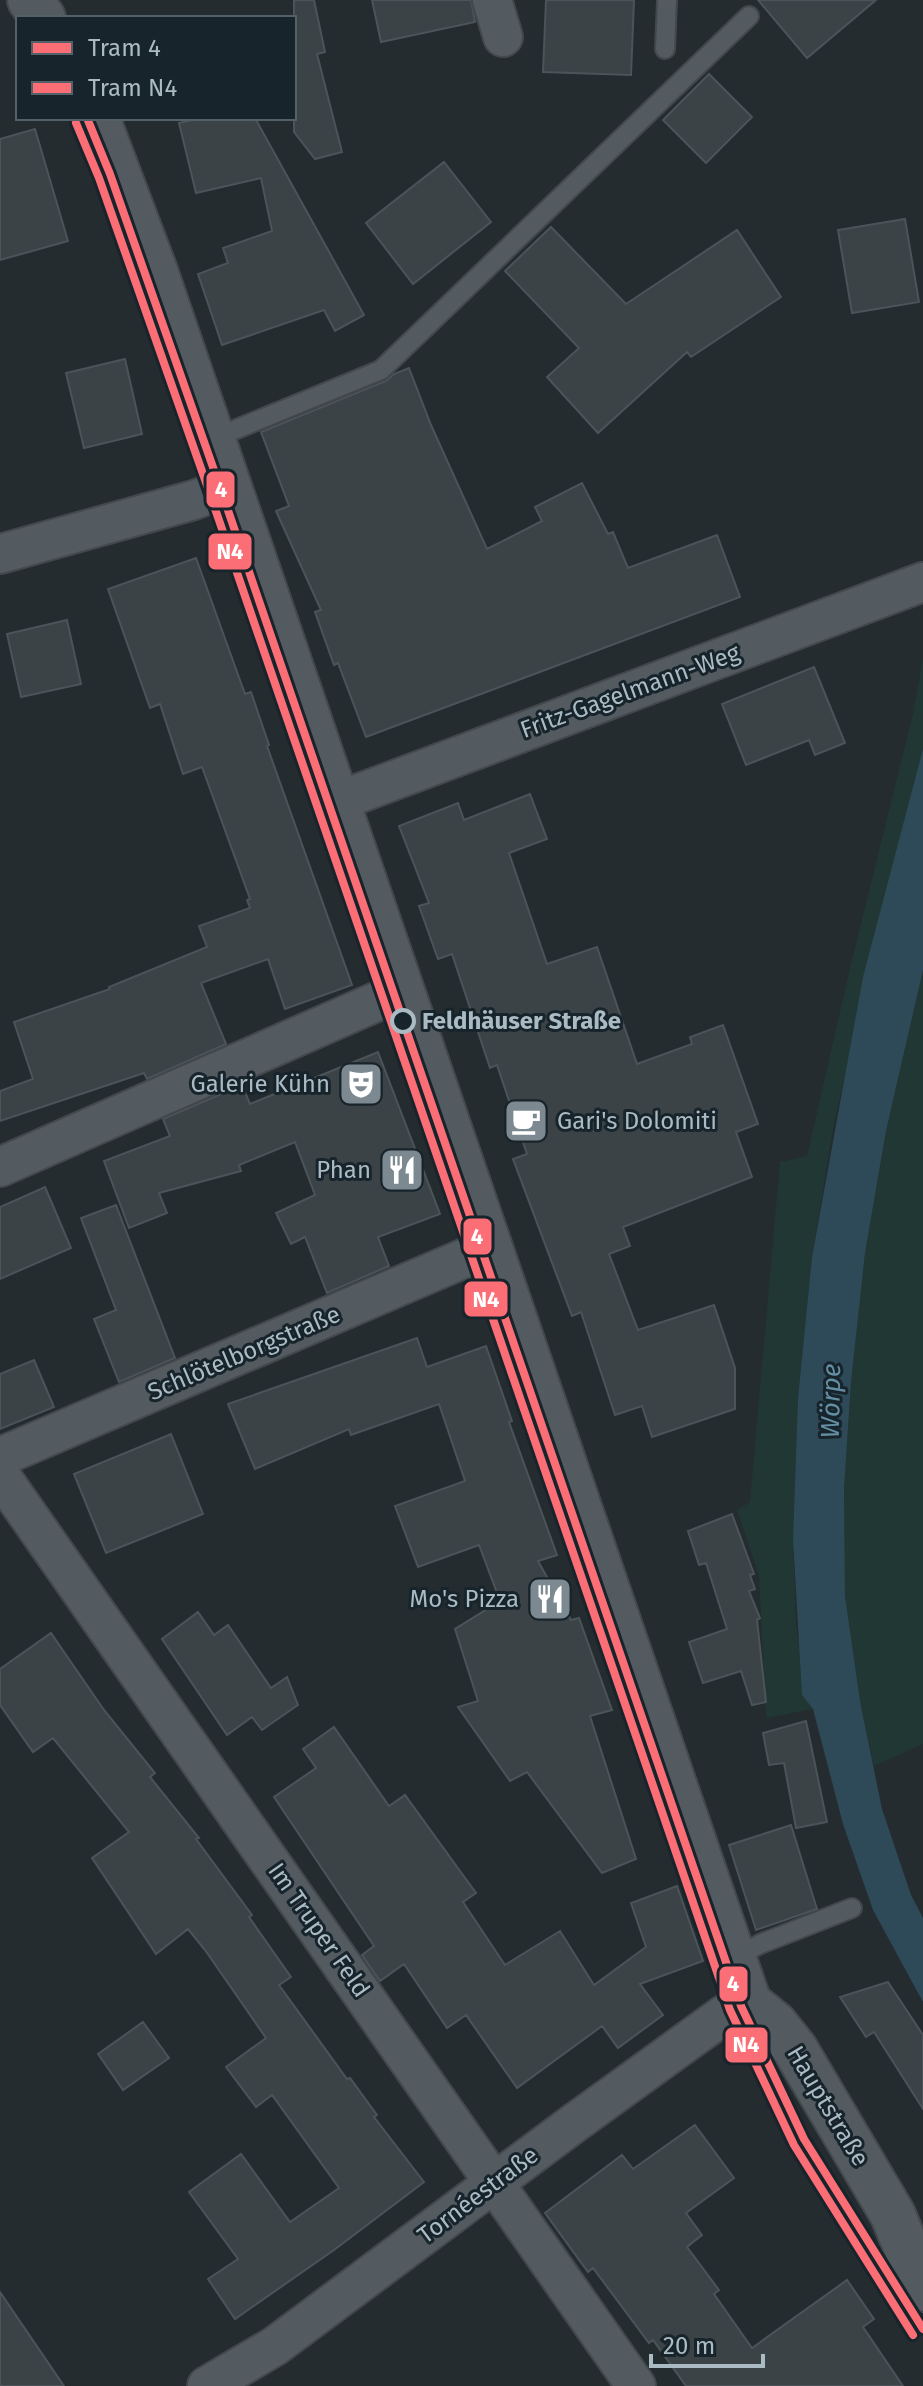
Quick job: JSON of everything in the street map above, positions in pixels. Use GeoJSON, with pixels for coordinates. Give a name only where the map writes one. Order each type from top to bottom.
{"type":"FeatureCollection","features":[{"type":"Feature","properties":{"kind":"street"},"geometry":{"type":"LineString","coordinates":[[492,0],[503,37]]}},
{"type":"Feature","properties":{"kind":"street","name":"Hauptstraße"},"geometry":{"type":"LineString","coordinates":[[98,120],[121,176],[212,439],[749,2003],[775,2024],[795,2049],[893,2215],[923,2289]]}},
{"type":"Feature","properties":{"kind":"street"},"geometry":{"type":"LineString","coordinates":[[0,554],[194,500],[228,487]]}},
{"type":"Feature","properties":{"kind":"street","name":"Fritz-Gagelmann-Weg"},"geometry":{"type":"LineString","coordinates":[[336,802],[923,582]]}},
{"type":"Feature","properties":{"kind":"street"},"geometry":{"type":"LineString","coordinates":[[0,1167],[401,991]]}},
{"type":"Feature","properties":{"kind":"street","name":"Schlötelborgstraße"},"geometry":{"type":"LineString","coordinates":[[0,1457],[465,1258],[490,1251]]}},
{"type":"Feature","properties":{"kind":"street","name":"Im Truper Feld"},"geometry":{"type":"LineString","coordinates":[[0,1475],[636,2386]]}},
{"type":"Feature","properties":{"kind":"street","name":"Tornéestraße"},"geometry":{"type":"LineString","coordinates":[[207,2386],[275,2346],[725,2014],[749,2003]]}},
{"type":"Feature","properties":{"kind":"lane"},"geometry":{"type":"LineString","coordinates":[[665,49],[667,0]]}},
{"type":"Feature","properties":{"kind":"lane"},"geometry":{"type":"LineString","coordinates":[[212,439],[381,370],[749,16]]}},
{"type":"Feature","properties":{"kind":"lane"},"geometry":{"type":"LineString","coordinates":[[733,1959],[760,1944],[852,1908]]}},
{"type":"Feature","properties":{"kind":"green space"},"geometry":{"type":"Polygon","coordinates":[[[923,658],[923,749],[834,1123],[812,1257],[798,1398],[793,1539],[796,1626],[809,1705],[813,1709],[766,1718],[759,1575],[737,1510],[750,1502],[780,1162],[807,1156],[913,714],[923,658]]]}},
{"type":"Feature","properties":{"kind":"green space"},"geometry":{"type":"Polygon","coordinates":[[[923,970],[923,1744],[874,1766],[860,1701],[845,1596],[844,1489],[851,1382],[865,1253],[886,1131],[923,970]]]}},
{"type":"Feature","properties":{"kind":"water","name":"Wörpe"},"geometry":{"type":"Polygon","coordinates":[[[923,749],[923,970],[886,1131],[865,1253],[851,1382],[844,1489],[845,1596],[860,1701],[882,1809],[911,1895],[923,1918],[923,2002],[873,1910],[843,1824],[813,1709],[802,1695],[793,1539],[798,1398],[812,1257],[863,977],[923,749]]]}},
{"type":"Feature","properties":{"kind":"building"},"geometry":{"type":"Polygon","coordinates":[[[294,0],[314,0],[325,52],[317,54],[342,152],[315,159],[294,132],[294,0]]]}},
{"type":"Feature","properties":{"kind":"building"},"geometry":{"type":"Polygon","coordinates":[[[372,0],[471,0],[475,22],[381,42],[372,0]]]}},
{"type":"Feature","properties":{"kind":"building"},"geometry":{"type":"Polygon","coordinates":[[[546,0],[634,0],[631,75],[543,72],[546,0]]]}},
{"type":"Feature","properties":{"kind":"building"},"geometry":{"type":"Polygon","coordinates":[[[758,0],[876,0],[807,58],[758,0]]]}},
{"type":"Feature","properties":{"kind":"building"},"geometry":{"type":"Polygon","coordinates":[[[709,74],[752,117],[706,163],[663,120],[709,74]]]}},
{"type":"Feature","properties":{"kind":"building"},"geometry":{"type":"Polygon","coordinates":[[[192,120],[256,120],[364,315],[335,331],[324,310],[222,345],[198,274],[228,263],[223,248],[272,231],[261,178],[196,193],[179,123],[192,120]]]}},
{"type":"Feature","properties":{"kind":"building"},"geometry":{"type":"Polygon","coordinates":[[[35,129],[68,241],[0,260],[0,139],[35,129]]]}},
{"type":"Feature","properties":{"kind":"building"},"geometry":{"type":"Polygon","coordinates":[[[444,162],[491,222],[413,284],[366,223],[444,162]]]}},
{"type":"Feature","properties":{"kind":"building"},"geometry":{"type":"Polygon","coordinates":[[[905,219],[919,302],[852,313],[838,230],[905,219]]]}},
{"type":"Feature","properties":{"kind":"building"},"geometry":{"type":"Polygon","coordinates":[[[551,227],[626,304],[737,230],[781,297],[691,357],[687,352],[598,433],[547,377],[579,348],[505,271],[551,227]]]}},
{"type":"Feature","properties":{"kind":"building"},"geometry":{"type":"Polygon","coordinates":[[[125,359],[142,434],[84,448],[66,373],[125,359]]]}},
{"type":"Feature","properties":{"kind":"building"},"geometry":{"type":"Polygon","coordinates":[[[409,368],[487,549],[542,521],[535,507],[582,483],[608,534],[613,532],[628,568],[717,535],[740,597],[366,737],[338,663],[334,665],[315,612],[321,610],[276,511],[289,506],[261,432],[386,381],[409,368]]]}},
{"type":"Feature","properties":{"kind":"building"},"geometry":{"type":"Polygon","coordinates":[[[196,558],[245,694],[251,692],[267,746],[352,985],[285,1009],[268,959],[201,983],[226,1044],[147,1079],[144,1073],[0,1121],[0,1091],[33,1079],[14,1022],[110,989],[207,947],[199,926],[250,908],[247,900],[250,899],[202,767],[183,774],[160,704],[150,708],[108,589],[196,558]]]}},
{"type":"Feature","properties":{"kind":"building"},"geometry":{"type":"Polygon","coordinates":[[[67,620],[81,684],[21,697],[7,634],[67,620]]]}},
{"type":"Feature","properties":{"kind":"building"},"geometry":{"type":"Polygon","coordinates":[[[814,667],[845,743],[815,755],[809,740],[746,765],[722,704],[814,667]]]}},
{"type":"Feature","properties":{"kind":"building"},"geometry":{"type":"Polygon","coordinates":[[[530,794],[547,839],[509,853],[547,964],[597,947],[637,1064],[692,1044],[690,1037],[723,1025],[758,1124],[736,1132],[752,1177],[623,1227],[630,1246],[609,1254],[638,1330],[714,1305],[735,1368],[735,1409],[652,1437],[642,1406],[615,1415],[581,1312],[572,1316],[513,1159],[527,1154],[497,1065],[490,1068],[452,954],[438,959],[419,906],[429,903],[399,826],[458,803],[464,820],[530,794]]]}},
{"type":"Feature","properties":{"kind":"building"},"geometry":{"type":"Polygon","coordinates":[[[378,1052],[440,1214],[378,1237],[389,1266],[327,1293],[305,1237],[291,1244],[276,1213],[315,1195],[295,1142],[239,1165],[241,1171],[159,1193],[167,1213],[129,1228],[104,1161],[170,1136],[163,1119],[242,1085],[250,1104],[378,1052]]]}},
{"type":"Feature","properties":{"kind":"building"},"geometry":{"type":"Polygon","coordinates":[[[45,1187],[71,1248],[0,1279],[0,1207],[45,1187]]]}},
{"type":"Feature","properties":{"kind":"building"},"geometry":{"type":"Polygon","coordinates":[[[116,1205],[175,1358],[119,1382],[94,1319],[116,1310],[81,1218],[116,1205]]]}},
{"type":"Feature","properties":{"kind":"building"},"geometry":{"type":"Polygon","coordinates":[[[417,1338],[427,1367],[486,1346],[512,1421],[509,1422],[557,1555],[538,1561],[571,1620],[579,1618],[612,1710],[590,1716],[636,1859],[602,1873],[527,1772],[510,1781],[458,1707],[478,1701],[455,1629],[500,1601],[479,1545],[418,1567],[395,1506],[465,1481],[439,1404],[351,1435],[349,1429],[255,1469],[228,1404],[417,1338]]]}},
{"type":"Feature","properties":{"kind":"building"},"geometry":{"type":"Polygon","coordinates":[[[34,1360],[54,1407],[0,1429],[0,1374],[34,1360]]]}},
{"type":"Feature","properties":{"kind":"building"},"geometry":{"type":"Polygon","coordinates":[[[171,1434],[203,1514],[106,1553],[74,1474],[171,1434]]]}},
{"type":"Feature","properties":{"kind":"building"},"geometry":{"type":"Polygon","coordinates":[[[732,1514],[754,1574],[750,1575],[755,1589],[749,1591],[760,1618],[757,1620],[766,1702],[752,1705],[741,1671],[703,1683],[689,1642],[727,1629],[706,1563],[699,1565],[688,1531],[732,1514]]]}},
{"type":"Feature","properties":{"kind":"building"},"geometry":{"type":"Polygon","coordinates":[[[198,1612],[214,1635],[228,1625],[271,1688],[287,1677],[298,1705],[262,1730],[252,1717],[227,1735],[162,1639],[198,1612]]]}},
{"type":"Feature","properties":{"kind":"building"},"geometry":{"type":"Polygon","coordinates":[[[51,1633],[104,1710],[155,1773],[150,1777],[199,1838],[196,1839],[252,1915],[249,1917],[291,1977],[279,1985],[424,2182],[235,2319],[208,2279],[238,2259],[189,2192],[241,2154],[290,2222],[339,2188],[272,2095],[256,2107],[226,2067],[266,2038],[205,1950],[188,1929],[156,1954],[92,1858],[129,1832],[53,1738],[33,1752],[0,1705],[0,1669],[51,1633]]]}},
{"type":"Feature","properties":{"kind":"building"},"geometry":{"type":"Polygon","coordinates":[[[806,1721],[827,1822],[796,1828],[784,1763],[769,1765],[763,1733],[806,1721]]]}},
{"type":"Feature","properties":{"kind":"building"},"geometry":{"type":"Polygon","coordinates":[[[334,1727],[389,1806],[405,1795],[476,1893],[463,1902],[505,1965],[560,1931],[594,1985],[646,1947],[631,1903],[677,1886],[703,1961],[640,1984],[663,2015],[618,2048],[602,2026],[517,2088],[466,2015],[447,2028],[404,1964],[380,1981],[362,1955],[374,1946],[274,1797],[316,1768],[303,1749],[334,1727]]]}},
{"type":"Feature","properties":{"kind":"building"},"geometry":{"type":"Polygon","coordinates":[[[791,1825],[817,1909],[756,1930],[729,1845],[791,1825]]]}},
{"type":"Feature","properties":{"kind":"building"},"geometry":{"type":"Polygon","coordinates":[[[888,1982],[923,2035],[923,2109],[874,2032],[866,2037],[840,1997],[888,1982]]]}},
{"type":"Feature","properties":{"kind":"building"},"geometry":{"type":"Polygon","coordinates":[[[143,2022],[169,2058],[123,2090],[98,2054],[143,2022]]]}},
{"type":"Feature","properties":{"kind":"building"},"geometry":{"type":"Polygon","coordinates":[[[695,2125],[734,2178],[686,2213],[702,2235],[687,2247],[719,2290],[714,2294],[752,2348],[847,2280],[874,2319],[863,2327],[903,2386],[686,2386],[653,2340],[649,2343],[593,2268],[588,2272],[545,2213],[622,2155],[633,2169],[695,2125]]]}},
{"type":"Feature","properties":{"kind":"building"},"geometry":{"type":"Polygon","coordinates":[[[0,2292],[64,2386],[0,2386],[0,2292]]]}},
{"type":"Feature","properties":{"kind":"tram line","name":"4"},"geometry":{"type":"LineString","coordinates":[[88,120],[110,174],[221,490],[741,2006],[804,2139],[923,2329]]}},
{"type":"Feature","properties":{"kind":"tram line","name":"N4"},"geometry":{"type":"LineString","coordinates":[[76,123],[99,178],[210,494],[730,2010],[794,2145],[913,2335]]}},
{"type":"Feature","properties":{"kind":"place","name":"Feldhäuser Straße"},"geometry":{"type":"Point","coordinates":[403,1021]}},
{"type":"Feature","properties":{"kind":"place","name":"Galerie Kühn"},"geometry":{"type":"Point","coordinates":[361,1084]}},
{"type":"Feature","properties":{"kind":"place","name":"Gari's Dolomiti"},"geometry":{"type":"Point","coordinates":[526,1121]}},
{"type":"Feature","properties":{"kind":"place","name":"Phan"},"geometry":{"type":"Point","coordinates":[402,1170]}},
{"type":"Feature","properties":{"kind":"place","name":"Mo's Pizza"},"geometry":{"type":"Point","coordinates":[550,1599]}}]}
